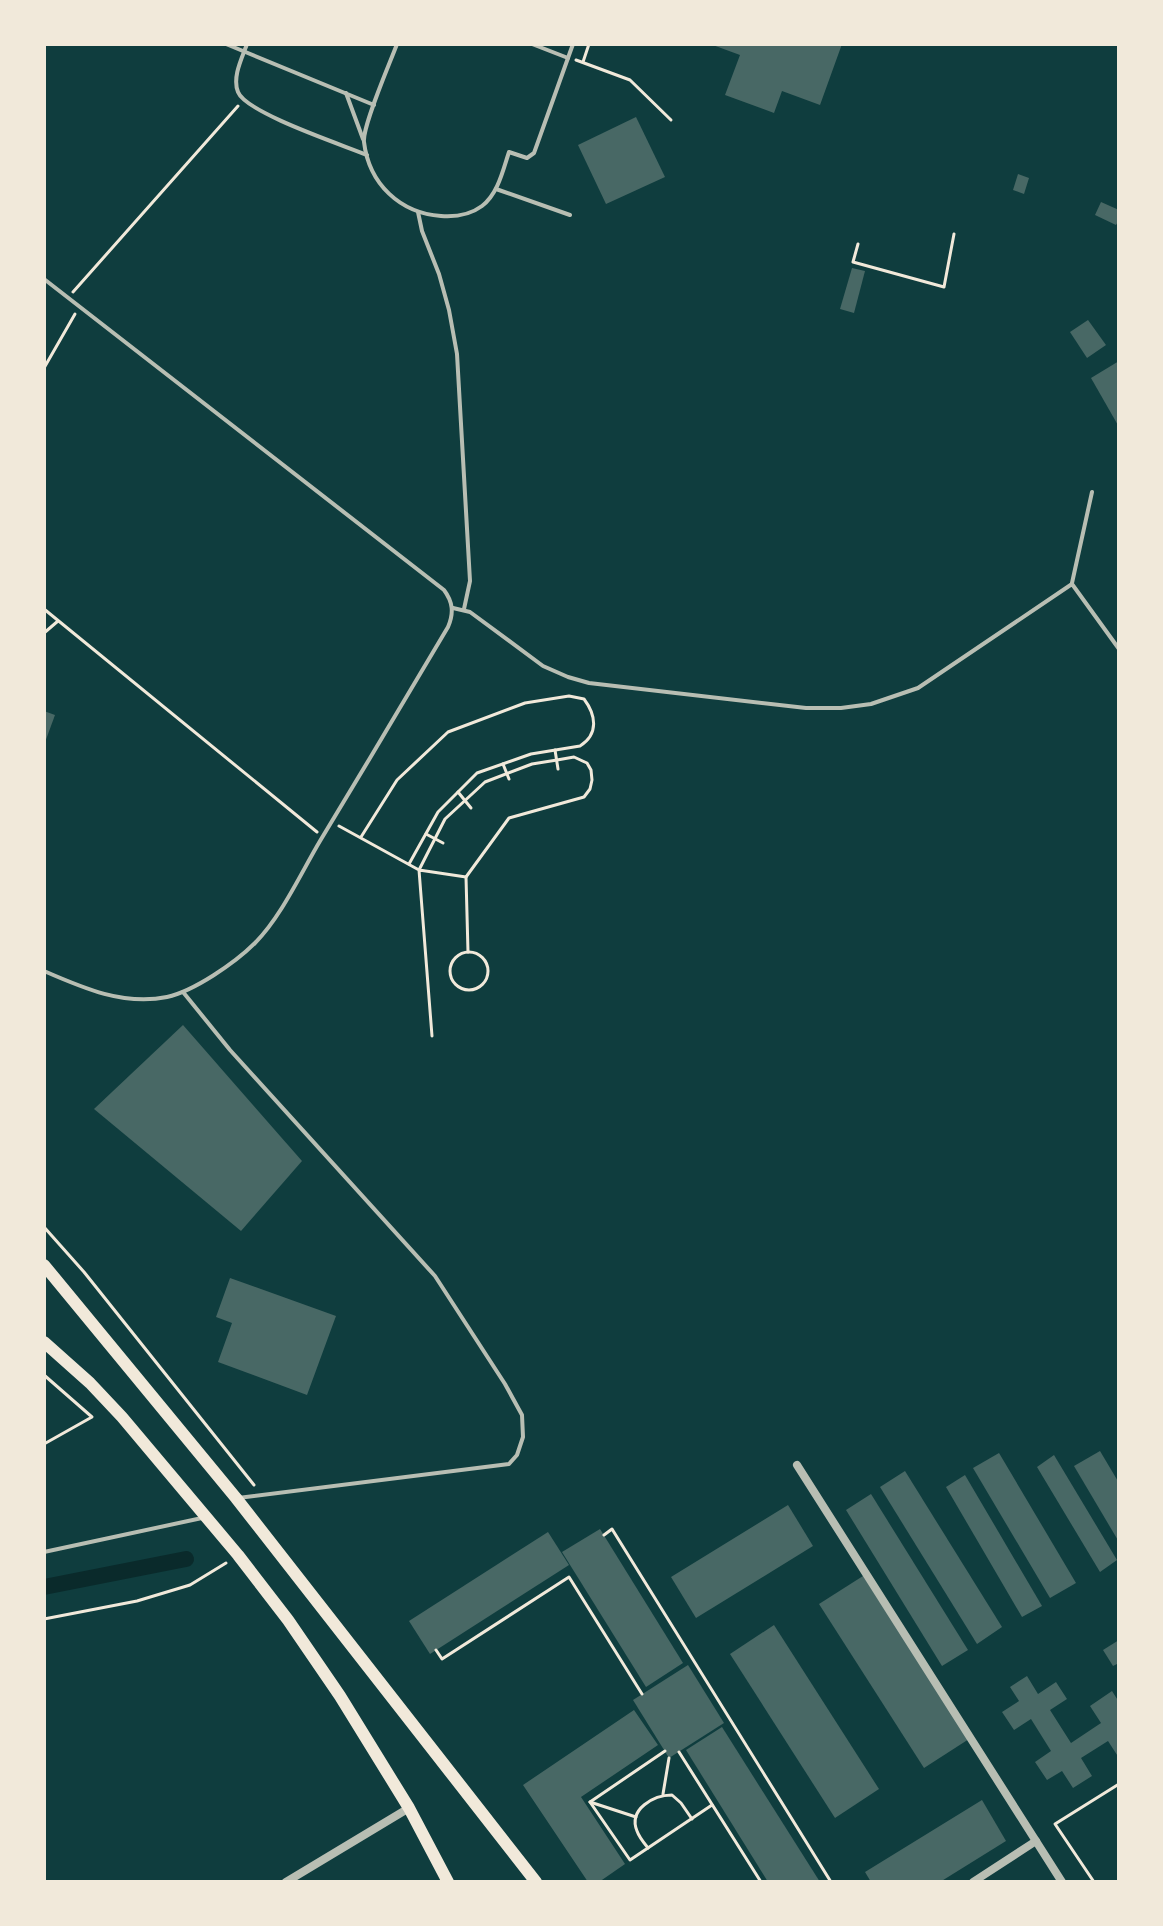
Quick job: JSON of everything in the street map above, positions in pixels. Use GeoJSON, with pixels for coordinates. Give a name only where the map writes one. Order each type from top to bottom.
{"type":"FeatureCollection","features":[{"type":"Feature","properties":{"kind":"main road"},"geometry":{"type":"LineString","coordinates":[[44,1265],[236,1498],[536,1882]]}},
{"type":"Feature","properties":{"kind":"main road"},"geometry":{"type":"LineString","coordinates":[[44,1342],[122,1417],[207,1517],[288,1620],[340,1696],[409,1808],[448,1882]]}},
{"type":"Feature","properties":{"kind":"street"},"geometry":{"type":"LineString","coordinates":[[797,1465],[1062,1882]]}},
{"type":"Feature","properties":{"kind":"street"},"geometry":{"type":"LineString","coordinates":[[286,1882],[409,1808]]}},
{"type":"Feature","properties":{"kind":"street"},"geometry":{"type":"LineString","coordinates":[[973,1882],[1036,1841]]}},
{"type":"Feature","properties":{"kind":"lane"},"geometry":{"type":"LineString","coordinates":[[226,44],[374,105]]}},
{"type":"Feature","properties":{"kind":"lane"},"geometry":{"type":"LineString","coordinates":[[247,44],[236,76],[236,86],[243,101],[284,122],[367,155]]}},
{"type":"Feature","properties":{"kind":"lane"},"geometry":{"type":"LineString","coordinates":[[363,139],[397,44]]}},
{"type":"Feature","properties":{"kind":"lane"},"geometry":{"type":"LineString","coordinates":[[532,44],[568,58]]}},
{"type":"Feature","properties":{"kind":"lane"},"geometry":{"type":"LineString","coordinates":[[346,93],[372,170],[392,198],[418,212],[453,217],[467,214],[482,206],[496,189],[509,152],[527,158],[534,153],[573,44]]}},
{"type":"Feature","properties":{"kind":"lane"},"geometry":{"type":"LineString","coordinates":[[496,189],[570,215]]}},
{"type":"Feature","properties":{"kind":"lane"},"geometry":{"type":"LineString","coordinates":[[418,212],[449,310],[457,354],[470,581],[464,609]]}},
{"type":"Feature","properties":{"kind":"lane"},"geometry":{"type":"LineString","coordinates":[[44,279],[444,590],[452,608],[448,627],[271,924],[254,945],[217,973],[183,992],[146,1000],[106,995],[44,971]]}},
{"type":"Feature","properties":{"kind":"lane"},"geometry":{"type":"LineString","coordinates":[[452,608],[464,609],[489,624],[543,666],[589,683],[806,708],[871,704],[918,688],[1072,584],[1092,492]]}},
{"type":"Feature","properties":{"kind":"lane"},"geometry":{"type":"LineString","coordinates":[[1072,584],[1119,649]]}},
{"type":"Feature","properties":{"kind":"lane"},"geometry":{"type":"LineString","coordinates":[[183,992],[230,1050],[435,1276],[522,1415],[523,1437],[517,1455],[509,1464],[236,1498]]}},
{"type":"Feature","properties":{"kind":"lane"},"geometry":{"type":"LineString","coordinates":[[44,1552],[207,1517]]}},
{"type":"Feature","properties":{"kind":"path"},"geometry":{"type":"LineString","coordinates":[[583,62],[589,44]]}},
{"type":"Feature","properties":{"kind":"path"},"geometry":{"type":"LineString","coordinates":[[568,58],[630,80],[671,120]]}},
{"type":"Feature","properties":{"kind":"path"},"geometry":{"type":"LineString","coordinates":[[68,297],[243,101]]}},
{"type":"Feature","properties":{"kind":"path"},"geometry":{"type":"LineString","coordinates":[[858,246],[853,262],[944,287],[954,234]]}},
{"type":"Feature","properties":{"kind":"path"},"geometry":{"type":"LineString","coordinates":[[44,368],[79,307]]}},
{"type":"Feature","properties":{"kind":"path"},"geometry":{"type":"LineString","coordinates":[[44,609],[323,837]]}},
{"type":"Feature","properties":{"kind":"path"},"geometry":{"type":"LineString","coordinates":[[44,633],[58,621]]}},
{"type":"Feature","properties":{"kind":"path"},"geometry":{"type":"LineString","coordinates":[[360,837],[397,780],[448,732],[525,703],[569,696],[584,699],[594,725],[587,741],[580,746],[531,754],[477,773],[438,812],[409,864]]}},
{"type":"Feature","properties":{"kind":"path"},"geometry":{"type":"LineString","coordinates":[[555,750],[558,769]]}},
{"type":"Feature","properties":{"kind":"path"},"geometry":{"type":"LineString","coordinates":[[432,1036],[419,870],[445,819],[485,782],[506,773],[532,764],[574,757],[587,763],[592,780],[584,797],[509,818],[466,877],[468,952]]}},
{"type":"Feature","properties":{"kind":"path"},"geometry":{"type":"LineString","coordinates":[[503,764],[509,779]]}},
{"type":"Feature","properties":{"kind":"path"},"geometry":{"type":"LineString","coordinates":[[458,792],[471,808]]}},
{"type":"Feature","properties":{"kind":"path"},"geometry":{"type":"LineString","coordinates":[[332,822],[419,870],[466,877]]}},
{"type":"Feature","properties":{"kind":"path"},"geometry":{"type":"LineString","coordinates":[[426,834],[443,843]]}},
{"type":"Feature","properties":{"kind":"path"},"geometry":{"type":"LineString","coordinates":[[468,952],[485,961],[488,973],[483,984],[472,990],[455,984],[450,973],[453,961],[468,952]]}},
{"type":"Feature","properties":{"kind":"path"},"geometry":{"type":"LineString","coordinates":[[44,1227],[84,1272],[261,1495]]}},
{"type":"Feature","properties":{"kind":"path"},"geometry":{"type":"LineString","coordinates":[[44,1375],[92,1417],[44,1444]]}},
{"type":"Feature","properties":{"kind":"path"},"geometry":{"type":"LineString","coordinates":[[604,1535],[612,1529],[831,1882]]}},
{"type":"Feature","properties":{"kind":"path"},"geometry":{"type":"LineString","coordinates":[[44,1619],[137,1601],[190,1585],[226,1563]]}},
{"type":"Feature","properties":{"kind":"path"},"geometry":{"type":"LineString","coordinates":[[436,1650],[442,1659],[575,1573]]}},
{"type":"Feature","properties":{"kind":"path"},"geometry":{"type":"LineString","coordinates":[[569,1577],[642,1694]]}},
{"type":"Feature","properties":{"kind":"path"},"geometry":{"type":"LineString","coordinates":[[590,1802],[665,1751]]}},
{"type":"Feature","properties":{"kind":"path"},"geometry":{"type":"LineString","coordinates":[[679,1752],[761,1882]]}},
{"type":"Feature","properties":{"kind":"path"},"geometry":{"type":"LineString","coordinates":[[662,1795],[669,1758]]}},
{"type":"Feature","properties":{"kind":"path"},"geometry":{"type":"LineString","coordinates":[[1094,1882],[1055,1824],[1119,1784]]}},
{"type":"Feature","properties":{"kind":"path"},"geometry":{"type":"LineString","coordinates":[[648,1848],[637,1833],[636,1817],[649,1800],[672,1795],[692,1819]]}},
{"type":"Feature","properties":{"kind":"path"},"geometry":{"type":"LineString","coordinates":[[590,1802],[636,1817]]}},
{"type":"Feature","properties":{"kind":"path"},"geometry":{"type":"LineString","coordinates":[[590,1802],[630,1860],[712,1805]]}},
{"type":"Feature","properties":{"kind":"building"},"geometry":{"type":"Polygon","coordinates":[[[710,44],[842,44],[820,105],[782,91],[774,113],[725,95],[740,55],[710,44]]]}},
{"type":"Feature","properties":{"kind":"building"},"geometry":{"type":"Polygon","coordinates":[[[636,117],[665,177],[606,204],[578,145],[636,117]]]}},
{"type":"Feature","properties":{"kind":"building"},"geometry":{"type":"Polygon","coordinates":[[[1018,174],[1029,178],[1024,194],[1013,190],[1018,174]]]}},
{"type":"Feature","properties":{"kind":"building"},"geometry":{"type":"Polygon","coordinates":[[[1101,202],[1119,210],[1116,225],[1095,215],[1101,202]]]}},
{"type":"Feature","properties":{"kind":"building"},"geometry":{"type":"Polygon","coordinates":[[[852,268],[865,271],[854,313],[840,309],[852,268]]]}},
{"type":"Feature","properties":{"kind":"building"},"geometry":{"type":"Polygon","coordinates":[[[1088,320],[1106,345],[1087,358],[1070,332],[1088,320]]]}},
{"type":"Feature","properties":{"kind":"building"},"geometry":{"type":"Polygon","coordinates":[[[1119,361],[1119,427],[1091,378],[1119,361]]]}},
{"type":"Feature","properties":{"kind":"building"},"geometry":{"type":"Polygon","coordinates":[[[44,711],[55,715],[44,745],[44,711]]]}},
{"type":"Feature","properties":{"kind":"building"},"geometry":{"type":"Polygon","coordinates":[[[183,1025],[302,1161],[241,1231],[94,1109],[183,1025]]]}},
{"type":"Feature","properties":{"kind":"building"},"geometry":{"type":"Polygon","coordinates":[[[230,1278],[336,1316],[307,1395],[218,1362],[232,1323],[216,1317],[230,1278]]]}},
{"type":"Feature","properties":{"kind":"building"},"geometry":{"type":"Polygon","coordinates":[[[1100,1451],[1119,1483],[1119,1542],[1074,1466],[1100,1451]]]}},
{"type":"Feature","properties":{"kind":"building"},"geometry":{"type":"Polygon","coordinates":[[[999,1453],[1076,1583],[1050,1598],[973,1468],[999,1453]]]}},
{"type":"Feature","properties":{"kind":"building"},"geometry":{"type":"Polygon","coordinates":[[[1054,1455],[1117,1560],[1100,1572],[1037,1467],[1054,1455]]]}},
{"type":"Feature","properties":{"kind":"building"},"geometry":{"type":"Polygon","coordinates":[[[905,1471],[1002,1627],[977,1644],[880,1487],[905,1471]]]}},
{"type":"Feature","properties":{"kind":"building"},"geometry":{"type":"Polygon","coordinates":[[[965,1475],[1042,1606],[1022,1617],[946,1487],[965,1475]]]}},
{"type":"Feature","properties":{"kind":"building"},"geometry":{"type":"Polygon","coordinates":[[[871,1494],[968,1650],[942,1666],[846,1510],[871,1494]]]}},
{"type":"Feature","properties":{"kind":"building"},"geometry":{"type":"Polygon","coordinates":[[[788,1505],[813,1546],[696,1618],[671,1577],[788,1505]]]}},
{"type":"Feature","properties":{"kind":"building"},"geometry":{"type":"Polygon","coordinates":[[[600,1529],[683,1663],[646,1687],[562,1552],[600,1529]]]}},
{"type":"Feature","properties":{"kind":"building"},"geometry":{"type":"Polygon","coordinates":[[[548,1532],[569,1565],[430,1654],[409,1621],[548,1532]]]}},
{"type":"Feature","properties":{"kind":"building"},"geometry":{"type":"Polygon","coordinates":[[[863,1576],[969,1739],[924,1768],[819,1604],[863,1576]]]}},
{"type":"Feature","properties":{"kind":"building"},"geometry":{"type":"Polygon","coordinates":[[[774,1625],[879,1789],[835,1818],[730,1654],[774,1625]]]}},
{"type":"Feature","properties":{"kind":"building"},"geometry":{"type":"Polygon","coordinates":[[[1119,1640],[1119,1663],[1113,1666],[1103,1650],[1119,1640]]]}},
{"type":"Feature","properties":{"kind":"building"},"geometry":{"type":"Polygon","coordinates":[[[688,1665],[724,1723],[669,1758],[633,1700],[688,1665]]]}},
{"type":"Feature","properties":{"kind":"building"},"geometry":{"type":"Polygon","coordinates":[[[1027,1676],[1038,1694],[1056,1682],[1067,1699],[1050,1710],[1071,1743],[1101,1723],[1090,1706],[1112,1691],[1119,1702],[1119,1758],[1108,1741],[1081,1758],[1092,1776],[1073,1788],[1062,1771],[1047,1780],[1035,1762],[1051,1751],[1031,1719],[1014,1730],[1002,1712],[1019,1701],[1010,1687],[1027,1676]]]}},
{"type":"Feature","properties":{"kind":"building"},"geometry":{"type":"Polygon","coordinates":[[[634,1710],[658,1745],[581,1797],[625,1864],[599,1882],[588,1882],[523,1785],[634,1710]]]}},
{"type":"Feature","properties":{"kind":"building"},"geometry":{"type":"Polygon","coordinates":[[[722,1727],[820,1882],[768,1882],[686,1750],[722,1727]]]}},
{"type":"Feature","properties":{"kind":"building"},"geometry":{"type":"Polygon","coordinates":[[[982,1800],[1006,1841],[940,1882],[871,1882],[865,1872],[982,1800]]]}},
{"type":"Feature","properties":{"kind":"waterway"},"geometry":{"type":"LineString","coordinates":[[44,1587],[186,1559]]}}]}
